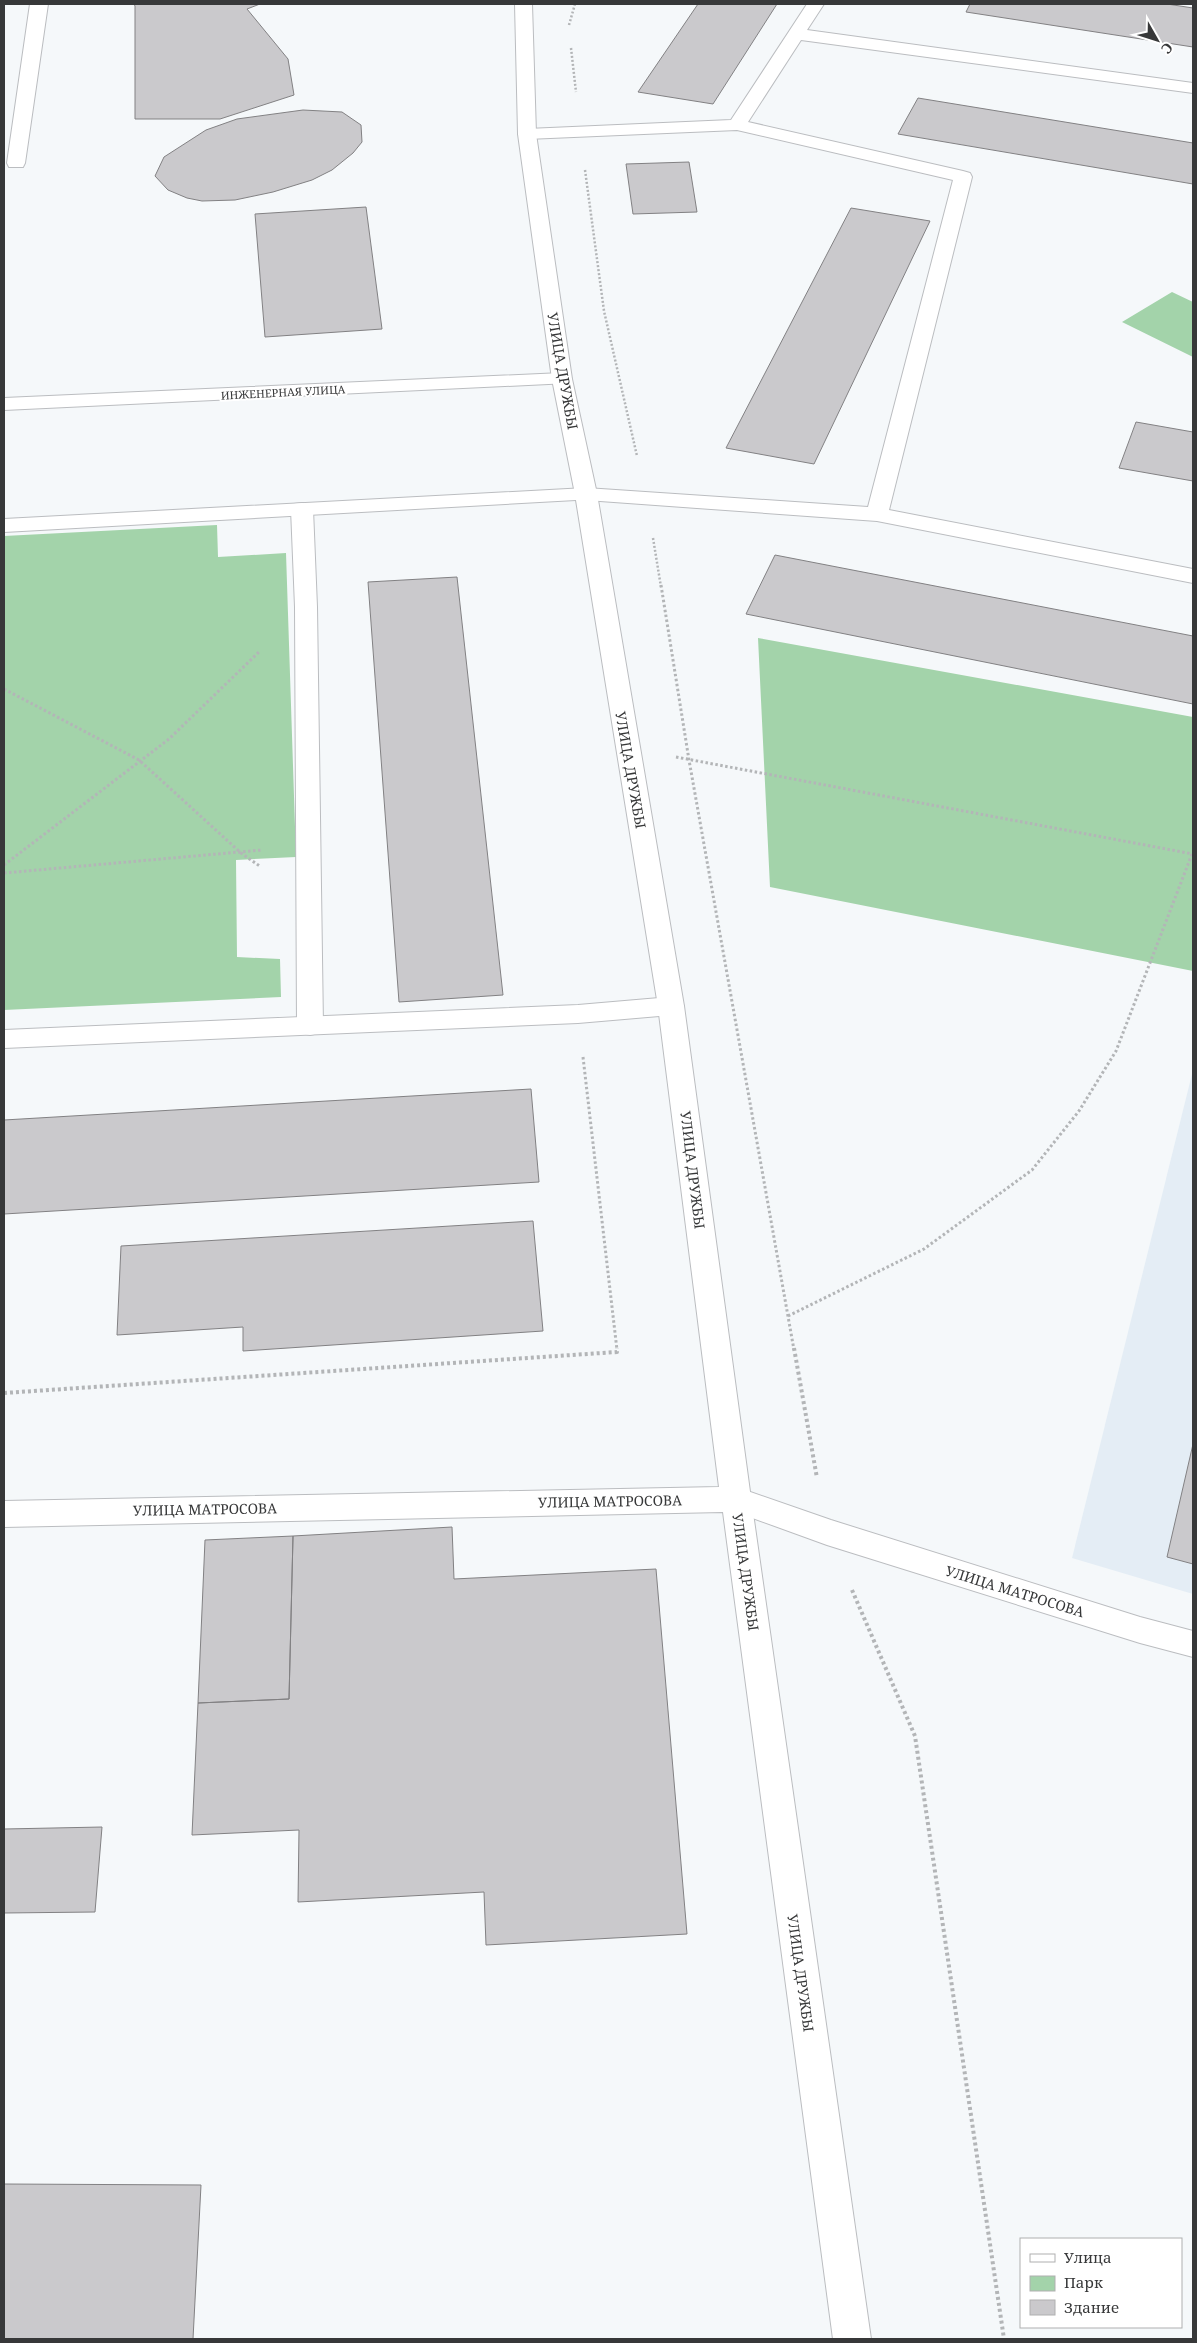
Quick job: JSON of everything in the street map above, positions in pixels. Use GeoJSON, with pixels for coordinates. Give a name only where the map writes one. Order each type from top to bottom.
{"type":"FeatureCollection","features":[{"type":"Feature","properties":{"kind":"street"},"geometry":{"type":"LineString","coordinates":[[16,162],[39,4]]}},
{"type":"Feature","properties":{"kind":"street","name":"УЛИЦА ДРУЖБЫ"},"geometry":{"type":"LineString","coordinates":[[523,4],[527,134],[562,379],[586,494],[626,747],[672,1006],[736,1499],[852,2339]]}},
{"type":"Feature","properties":{"kind":"street"},"geometry":{"type":"LineString","coordinates":[[737,125],[815,4]]}},
{"type":"Feature","properties":{"kind":"street"},"geometry":{"type":"LineString","coordinates":[[796,34],[1193,88]]}},
{"type":"Feature","properties":{"kind":"street"},"geometry":{"type":"LineString","coordinates":[[527,134],[737,125],[963,177],[877,514]]}},
{"type":"Feature","properties":{"kind":"street","name":"ИНЖЕНЕРНАЯ УЛИЦА"},"geometry":{"type":"LineString","coordinates":[[4,404],[562,379]]}},
{"type":"Feature","properties":{"kind":"street"},"geometry":{"type":"LineString","coordinates":[[4,526],[586,494],[877,514],[1193,576]]}},
{"type":"Feature","properties":{"kind":"street"},"geometry":{"type":"LineString","coordinates":[[302,509],[306,607],[307,897],[310,1026]]}},
{"type":"Feature","properties":{"kind":"street"},"geometry":{"type":"LineString","coordinates":[[4,1039],[578,1014],[672,1006]]}},
{"type":"Feature","properties":{"kind":"street","name":"УЛИЦА МАТРОСОВА"},"geometry":{"type":"LineString","coordinates":[[4,1514],[736,1499],[827,1532],[1140,1630],[1193,1644]]}},
{"type":"Feature","properties":{"kind":"path"},"geometry":{"type":"LineString","coordinates":[[568,29],[576,4]]}},
{"type":"Feature","properties":{"kind":"path"},"geometry":{"type":"LineString","coordinates":[[570,47],[604,310],[647,497],[689,760],[827,1532],[916,1736],[1004,2339]]}},
{"type":"Feature","properties":{"kind":"path"},"geometry":{"type":"LineString","coordinates":[[4,865],[139,760],[169,739],[306,607]]}},
{"type":"Feature","properties":{"kind":"path"},"geometry":{"type":"LineString","coordinates":[[4,689],[139,760],[241,854],[307,897]]}},
{"type":"Feature","properties":{"kind":"path"},"geometry":{"type":"LineString","coordinates":[[626,747],[1193,854],[1116,1051],[1078,1112],[1032,1170],[924,1249],[788,1316]]}},
{"type":"Feature","properties":{"kind":"path"},"geometry":{"type":"LineString","coordinates":[[4,873],[241,854],[307,842]]}},
{"type":"Feature","properties":{"kind":"path"},"geometry":{"type":"LineString","coordinates":[[4,1393],[617,1352],[578,1014]]}},
{"type":"Feature","properties":{"kind":"shaded area"},"geometry":{"type":"Polygon","coordinates":[[[1193,1070],[1193,1594],[1072,1558],[1193,1070]]]}},
{"type":"Feature","properties":{"kind":"green space"},"geometry":{"type":"Polygon","coordinates":[[[1172,292],[1193,302],[1193,357],[1122,322],[1172,292]]]}},
{"type":"Feature","properties":{"kind":"green space"},"geometry":{"type":"Polygon","coordinates":[[[217,525],[218,557],[286,553],[296,857],[236,860],[237,957],[280,959],[281,997],[4,1010],[4,536],[217,525]]]}},
{"type":"Feature","properties":{"kind":"green space"},"geometry":{"type":"Polygon","coordinates":[[[758,638],[1193,717],[1193,971],[770,887],[758,638]]]}},
{"type":"Feature","properties":{"kind":"building"},"geometry":{"type":"Polygon","coordinates":[[[134,4],[260,4],[247,9],[288,59],[294,95],[220,119],[135,119],[134,4]]]}},
{"type":"Feature","properties":{"kind":"building"},"geometry":{"type":"Polygon","coordinates":[[[698,4],[777,4],[713,104],[638,92],[698,4]]]}},
{"type":"Feature","properties":{"kind":"building"},"geometry":{"type":"Polygon","coordinates":[[[970,4],[1167,4],[1193,8],[1193,47],[966,12],[970,4]]]}},
{"type":"Feature","properties":{"kind":"building"},"geometry":{"type":"Polygon","coordinates":[[[918,98],[1193,143],[1193,184],[898,134],[918,98]]]}},
{"type":"Feature","properties":{"kind":"building"},"geometry":{"type":"Polygon","coordinates":[[[303,110],[342,112],[361,125],[362,142],[353,153],[332,170],[312,180],[273,192],[235,200],[202,201],[187,198],[168,190],[155,176],[164,157],[206,130],[237,119],[303,110]]]}},
{"type":"Feature","properties":{"kind":"building"},"geometry":{"type":"Polygon","coordinates":[[[689,162],[697,212],[633,214],[626,164],[689,162]]]}},
{"type":"Feature","properties":{"kind":"building"},"geometry":{"type":"Polygon","coordinates":[[[366,207],[382,329],[265,337],[255,214],[366,207]]]}},
{"type":"Feature","properties":{"kind":"building"},"geometry":{"type":"Polygon","coordinates":[[[851,208],[930,221],[814,464],[726,448],[851,208]]]}},
{"type":"Feature","properties":{"kind":"building"},"geometry":{"type":"Polygon","coordinates":[[[1136,422],[1193,432],[1193,481],[1119,468],[1136,422]]]}},
{"type":"Feature","properties":{"kind":"building"},"geometry":{"type":"Polygon","coordinates":[[[775,555],[1193,636],[1193,704],[746,614],[775,555]]]}},
{"type":"Feature","properties":{"kind":"building"},"geometry":{"type":"Polygon","coordinates":[[[457,577],[503,995],[399,1002],[368,582],[457,577]]]}},
{"type":"Feature","properties":{"kind":"building"},"geometry":{"type":"Polygon","coordinates":[[[531,1089],[539,1182],[4,1214],[4,1120],[531,1089]]]}},
{"type":"Feature","properties":{"kind":"building"},"geometry":{"type":"Polygon","coordinates":[[[533,1221],[543,1331],[243,1351],[243,1327],[117,1335],[121,1246],[533,1221]]]}},
{"type":"Feature","properties":{"kind":"building"},"geometry":{"type":"Polygon","coordinates":[[[1193,1444],[1193,1564],[1167,1557],[1193,1444]]]}},
{"type":"Feature","properties":{"kind":"building"},"geometry":{"type":"Polygon","coordinates":[[[452,1527],[454,1579],[656,1569],[687,1934],[486,1945],[484,1892],[298,1902],[299,1830],[192,1835],[198,1703],[289,1699],[293,1536],[452,1527]]]}},
{"type":"Feature","properties":{"kind":"building"},"geometry":{"type":"Polygon","coordinates":[[[293,1536],[289,1699],[198,1703],[205,1540],[293,1536]]]}},
{"type":"Feature","properties":{"kind":"building"},"geometry":{"type":"Polygon","coordinates":[[[102,1827],[95,1912],[4,1913],[4,1829],[102,1827]]]}},
{"type":"Feature","properties":{"kind":"building"},"geometry":{"type":"Polygon","coordinates":[[[4,2184],[201,2185],[193,2339],[4,2339],[4,2184]]]}}]}
